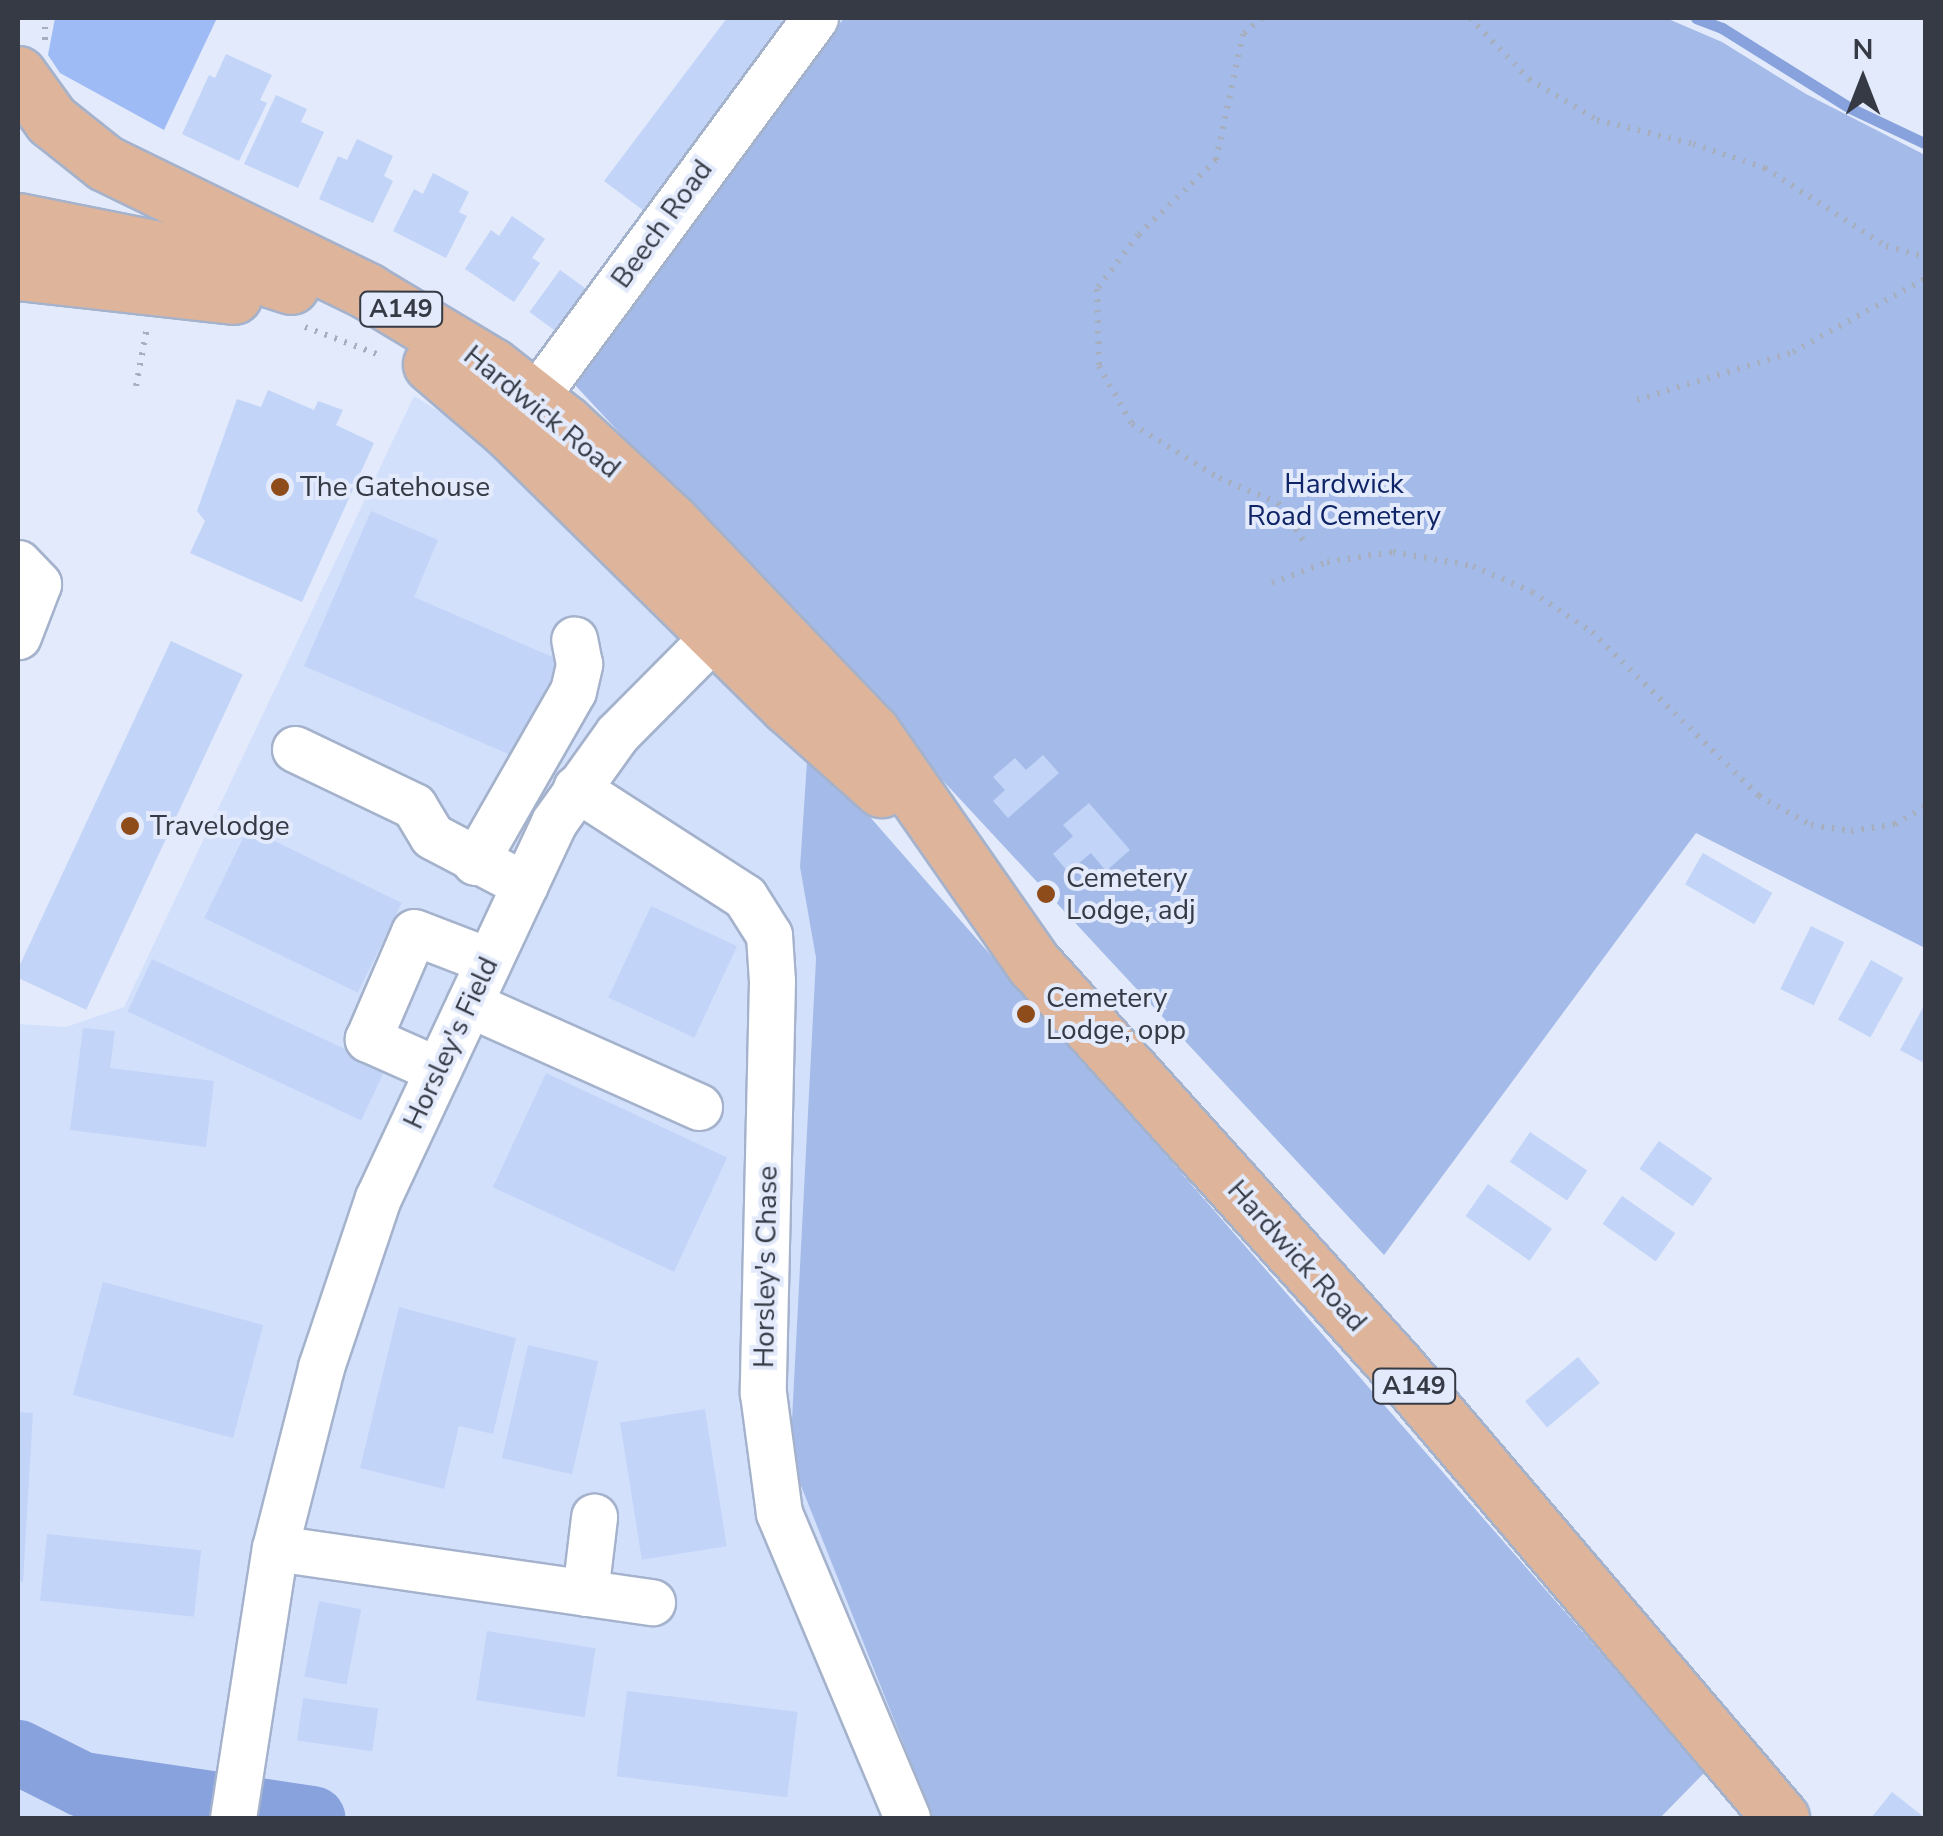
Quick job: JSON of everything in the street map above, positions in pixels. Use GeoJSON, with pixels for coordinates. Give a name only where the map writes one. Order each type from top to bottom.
{"type":"FeatureCollection","features":[{"type":"Feature","properties":{"kind":"main road","name":"Hardwick Road"},"geometry":{"type":"LineString","coordinates":[[18,74],[51,120],[105,163],[157,192],[367,290],[452,340],[522,415]]}},
{"type":"Feature","properties":{"kind":"main road","name":"Hardwick Road"},"geometry":{"type":"LineString","coordinates":[[18,221],[223,263],[268,276],[378,339]]}},
{"type":"Feature","properties":{"kind":"main road","name":"Hardwick Road"},"geometry":{"type":"LineString","coordinates":[[18,272],[276,300],[378,339],[522,415],[670,522],[732,618],[872,732],[1034,964],[1398,1368],[1781,1818]]}},
{"type":"Feature","properties":{"kind":"street","name":"Beech Road"},"geometry":{"type":"LineString","coordinates":[[522,415],[815,18]]}},
{"type":"Feature","properties":{"kind":"street"},"geometry":{"type":"LineString","coordinates":[[18,636],[28,574]]}},
{"type":"Feature","properties":{"kind":"street","name":"Horsley's Field"},"geometry":{"type":"LineString","coordinates":[[233,1818],[275,1548],[321,1367],[378,1198],[525,885],[576,788],[617,734],[732,618]]}},
{"type":"Feature","properties":{"kind":"street"},"geometry":{"type":"LineString","coordinates":[[475,862],[573,691],[580,664],[574,639]]}},
{"type":"Feature","properties":{"kind":"street"},"geometry":{"type":"LineString","coordinates":[[295,749],[414,806],[432,836],[525,885]]}},
{"type":"Feature","properties":{"kind":"street","name":"Horsley's Chase"},"geometry":{"type":"LineString","coordinates":[[576,788],[745,897],[769,935],[772,1001],[763,1394],[778,1512],[906,1818]]}},
{"type":"Feature","properties":{"kind":"street"},"geometry":{"type":"LineString","coordinates":[[438,1070],[368,1038],[414,932],[489,961]]}},
{"type":"Feature","properties":{"kind":"street"},"geometry":{"type":"LineString","coordinates":[[469,1004],[699,1107]]}},
{"type":"Feature","properties":{"kind":"street"},"geometry":{"type":"LineString","coordinates":[[585,1593],[594,1518]]}},
{"type":"Feature","properties":{"kind":"street"},"geometry":{"type":"LineString","coordinates":[[275,1548],[652,1602]]}},
{"type":"Feature","properties":{"kind":"path"},"geometry":{"type":"LineString","coordinates":[[1262,18],[1243,34],[1216,160],[1138,235],[1097,289],[1099,366],[1132,424],[1219,478],[1278,503],[1303,540]]}},
{"type":"Feature","properties":{"kind":"path"},"geometry":{"type":"LineString","coordinates":[[1470,18],[1530,79],[1596,120],[1693,144],[1765,168],[1886,246],[1926,258]]}},
{"type":"Feature","properties":{"kind":"path"},"geometry":{"type":"LineString","coordinates":[[1637,400],[1793,352],[1926,278]]}},
{"type":"Feature","properties":{"kind":"path"},"geometry":{"type":"LineString","coordinates":[[136,386],[148,319]]}},
{"type":"Feature","properties":{"kind":"path"},"geometry":{"type":"LineString","coordinates":[[288,323],[378,339]]}},
{"type":"Feature","properties":{"kind":"path"},"geometry":{"type":"LineString","coordinates":[[1272,584],[1327,562],[1392,552],[1473,566],[1532,592],[1592,632],[1759,796],[1811,825],[1850,832],[1895,824],[1926,806]]}},
{"type":"Feature","properties":{"kind":"shaded area"},"geometry":{"type":"Polygon","coordinates":[[[55,18],[217,18],[164,130],[60,73],[48,55],[55,18]]]}},
{"type":"Feature","properties":{"kind":"shaded area"},"geometry":{"type":"Polygon","coordinates":[[[414,396],[460,424],[808,746],[800,867],[816,958],[790,1458],[933,1818],[18,1818],[18,1024],[66,1027],[124,1007],[414,396]]]}},
{"type":"Feature","properties":{"kind":"green space","name":"Hardwick Road Cemetery"},"geometry":{"type":"Polygon","coordinates":[[[844,18],[1666,18],[1722,42],[1806,94],[1925,155],[1925,948],[1696,833],[1384,1255],[575,385],[844,18]]]}},
{"type":"Feature","properties":{"kind":"green space"},"geometry":{"type":"Polygon","coordinates":[[[808,746],[1705,1772],[1660,1818],[933,1818],[790,1458],[816,958],[800,867],[808,746]]]}},
{"type":"Feature","properties":{"kind":"building"},"geometry":{"type":"Polygon","coordinates":[[[727,18],[778,18],[785,23],[644,211],[604,181],[727,18]]]}},
{"type":"Feature","properties":{"kind":"building"},"geometry":{"type":"Polygon","coordinates":[[[226,54],[272,75],[260,100],[267,103],[239,161],[182,134],[209,75],[215,78],[226,54]]]}},
{"type":"Feature","properties":{"kind":"building"},"geometry":{"type":"Polygon","coordinates":[[[276,95],[307,109],[301,122],[324,132],[298,188],[244,164],[276,95]]]}},
{"type":"Feature","properties":{"kind":"building"},"geometry":{"type":"Polygon","coordinates":[[[357,139],[393,156],[384,176],[393,181],[373,223],[319,199],[338,156],[347,160],[357,139]]]}},
{"type":"Feature","properties":{"kind":"building"},"geometry":{"type":"Polygon","coordinates":[[[433,173],[469,192],[459,212],[467,216],[446,258],[393,231],[414,189],[423,194],[433,173]]]}},
{"type":"Feature","properties":{"kind":"building"},"geometry":{"type":"Polygon","coordinates":[[[512,216],[545,239],[532,258],[540,263],[514,302],[465,269],[491,230],[499,236],[512,216]]]}},
{"type":"Feature","properties":{"kind":"building"},"geometry":{"type":"Polygon","coordinates":[[[560,270],[593,294],[563,336],[529,312],[560,270]]]}},
{"type":"Feature","properties":{"kind":"building","name":"The Gatehouse"},"geometry":{"type":"Polygon","coordinates":[[[268,390],[314,410],[318,401],[343,410],[336,425],[374,443],[302,602],[190,553],[205,521],[197,511],[237,399],[261,407],[268,390]]]}},
{"type":"Feature","properties":{"kind":"building"},"geometry":{"type":"Polygon","coordinates":[[[371,511],[438,540],[414,597],[564,662],[522,760],[304,666],[371,511]]]}},
{"type":"Feature","properties":{"kind":"building","name":"Travelodge"},"geometry":{"type":"Polygon","coordinates":[[[171,641],[243,674],[86,1010],[18,978],[18,969],[171,641]]]}},
{"type":"Feature","properties":{"kind":"building"},"geometry":{"type":"Polygon","coordinates":[[[1043,755],[1059,773],[1008,818],[993,801],[1005,790],[993,777],[1015,758],[1026,770],[1043,755]]]}},
{"type":"Feature","properties":{"kind":"building"},"geometry":{"type":"Polygon","coordinates":[[[1089,803],[1130,850],[1106,871],[1091,853],[1068,872],[1053,854],[1073,836],[1063,825],[1089,803]]]}},
{"type":"Feature","properties":{"kind":"building"},"geometry":{"type":"Polygon","coordinates":[[[248,828],[402,903],[358,993],[204,918],[248,828]]]}},
{"type":"Feature","properties":{"kind":"building"},"geometry":{"type":"Polygon","coordinates":[[[1703,853],[1772,893],[1754,924],[1685,884],[1703,853]]]}},
{"type":"Feature","properties":{"kind":"building"},"geometry":{"type":"Polygon","coordinates":[[[651,906],[737,946],[694,1038],[608,998],[651,906]]]}},
{"type":"Feature","properties":{"kind":"building"},"geometry":{"type":"Polygon","coordinates":[[[1811,926],[1844,942],[1814,1005],[1780,989],[1811,926]]]}},
{"type":"Feature","properties":{"kind":"building"},"geometry":{"type":"Polygon","coordinates":[[[152,959],[386,1068],[361,1121],[127,1012],[152,959]]]}},
{"type":"Feature","properties":{"kind":"building"},"geometry":{"type":"Polygon","coordinates":[[[1871,960],[1903,978],[1870,1037],[1838,1019],[1871,960]]]}},
{"type":"Feature","properties":{"kind":"building"},"geometry":{"type":"Polygon","coordinates":[[[1926,1002],[1926,1064],[1900,1050],[1926,1002]]]}},
{"type":"Feature","properties":{"kind":"building"},"geometry":{"type":"Polygon","coordinates":[[[83,1028],[115,1031],[110,1068],[214,1081],[206,1147],[70,1130],[83,1028]]]}},
{"type":"Feature","properties":{"kind":"building"},"geometry":{"type":"Polygon","coordinates":[[[546,1073],[727,1158],[674,1272],[493,1187],[546,1073]]]}},
{"type":"Feature","properties":{"kind":"building"},"geometry":{"type":"Polygon","coordinates":[[[1530,1132],[1587,1171],[1567,1200],[1510,1162],[1530,1132]]]}},
{"type":"Feature","properties":{"kind":"building"},"geometry":{"type":"Polygon","coordinates":[[[1659,1141],[1712,1178],[1693,1206],[1639,1169],[1659,1141]]]}},
{"type":"Feature","properties":{"kind":"building"},"geometry":{"type":"Polygon","coordinates":[[[1488,1184],[1552,1229],[1530,1261],[1466,1216],[1488,1184]]]}},
{"type":"Feature","properties":{"kind":"building"},"geometry":{"type":"Polygon","coordinates":[[[1622,1196],[1675,1233],[1656,1261],[1602,1224],[1622,1196]]]}},
{"type":"Feature","properties":{"kind":"building"},"geometry":{"type":"Polygon","coordinates":[[[103,1282],[263,1325],[233,1438],[73,1395],[103,1282]]]}},
{"type":"Feature","properties":{"kind":"building"},"geometry":{"type":"Polygon","coordinates":[[[399,1307],[516,1338],[493,1434],[459,1426],[444,1489],[360,1468],[399,1307]]]}},
{"type":"Feature","properties":{"kind":"building"},"geometry":{"type":"Polygon","coordinates":[[[528,1345],[598,1361],[572,1474],[502,1458],[528,1345]]]}},
{"type":"Feature","properties":{"kind":"building"},"geometry":{"type":"Polygon","coordinates":[[[1578,1357],[1600,1383],[1547,1427],[1525,1401],[1578,1357]]]}},
{"type":"Feature","properties":{"kind":"building"},"geometry":{"type":"Polygon","coordinates":[[[705,1409],[727,1546],[642,1560],[620,1422],[705,1409]]]}},
{"type":"Feature","properties":{"kind":"building"},"geometry":{"type":"Polygon","coordinates":[[[18,1412],[33,1413],[23,1582],[18,1581],[18,1412]]]}},
{"type":"Feature","properties":{"kind":"building"},"geometry":{"type":"Polygon","coordinates":[[[47,1534],[201,1550],[194,1617],[40,1601],[47,1534]]]}},
{"type":"Feature","properties":{"kind":"building"},"geometry":{"type":"Polygon","coordinates":[[[319,1601],[361,1609],[347,1685],[304,1677],[319,1601]]]}},
{"type":"Feature","properties":{"kind":"building"},"geometry":{"type":"Polygon","coordinates":[[[487,1631],[596,1648],[585,1717],[476,1700],[487,1631]]]}},
{"type":"Feature","properties":{"kind":"building"},"geometry":{"type":"Polygon","coordinates":[[[627,1691],[798,1712],[787,1797],[617,1776],[627,1691]]]}},
{"type":"Feature","properties":{"kind":"building"},"geometry":{"type":"Polygon","coordinates":[[[303,1698],[378,1709],[372,1751],[297,1741],[303,1698]]]}},
{"type":"Feature","properties":{"kind":"building"},"geometry":{"type":"Polygon","coordinates":[[[1892,1792],[1925,1818],[1871,1818],[1892,1792]]]}},
{"type":"Feature","properties":{"kind":"waterway"},"geometry":{"type":"LineString","coordinates":[[1696,18],[1722,28],[1850,108],[1926,144]]}},
{"type":"Feature","properties":{"kind":"waterway"},"geometry":{"type":"LineString","coordinates":[[18,1752],[82,1784],[313,1818]]}},
{"type":"Feature","properties":{"kind":"place","name":"The Gatehouse"},"geometry":{"type":"Point","coordinates":[280,487]}},
{"type":"Feature","properties":{"kind":"place","name":"Travelodge"},"geometry":{"type":"Point","coordinates":[130,826]}},
{"type":"Feature","properties":{"kind":"place","name":"Cemetery Lodge, adj"},"geometry":{"type":"Point","coordinates":[1046,894]}},
{"type":"Feature","properties":{"kind":"place","name":"Cemetery Lodge, opp"},"geometry":{"type":"Point","coordinates":[1026,1014]}}]}
